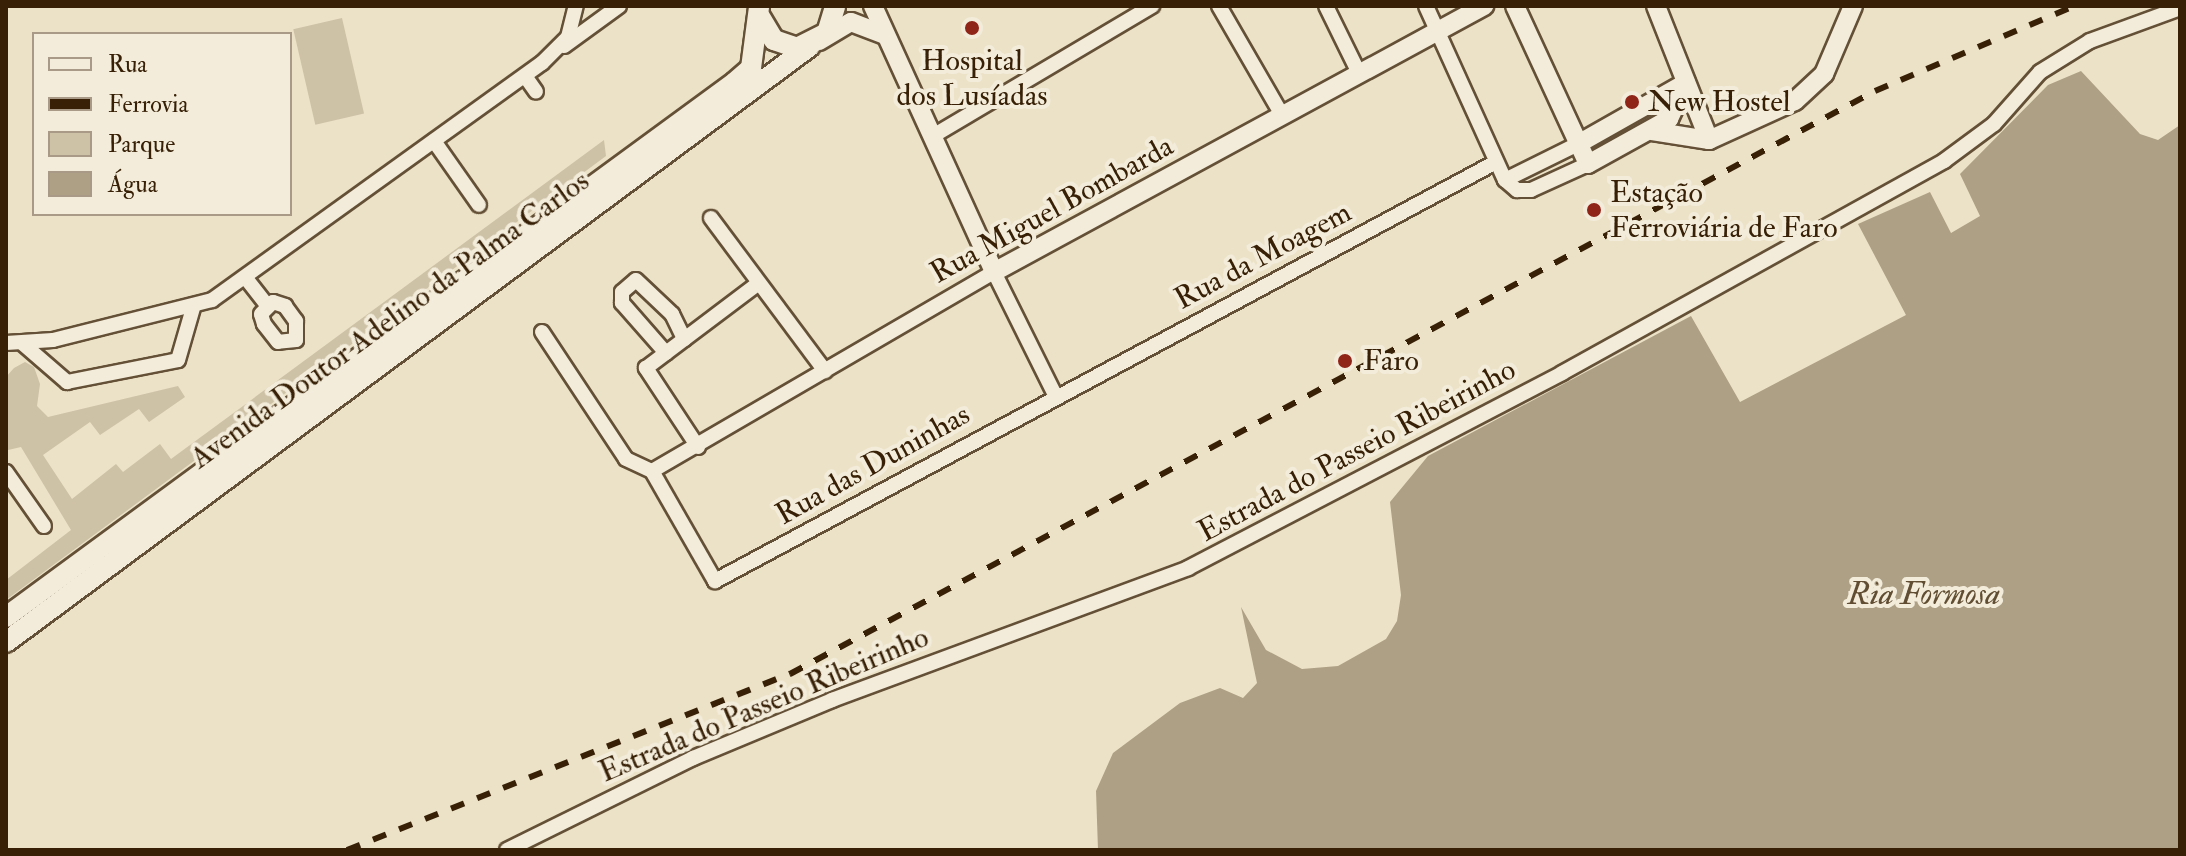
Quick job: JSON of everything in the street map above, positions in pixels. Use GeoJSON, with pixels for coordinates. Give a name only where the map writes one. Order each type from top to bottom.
{"type":"FeatureCollection","features":[{"type":"Feature","properties":{"kind":"main road"},"geometry":{"type":"LineString","coordinates":[[760,6],[774,40],[797,48],[814,44],[833,24],[835,6]]}},
{"type":"Feature","properties":{"kind":"main road","name":"Avenida Doutor Adelino da Palma Carlos"},"geometry":{"type":"LineString","coordinates":[[6,617],[735,82],[751,68],[760,6]]}},
{"type":"Feature","properties":{"kind":"main road","name":"Avenida Doutor Adelino da Palma Carlos"},"geometry":{"type":"LineString","coordinates":[[6,642],[814,44]]}},
{"type":"Feature","properties":{"kind":"street"},"geometry":{"type":"LineString","coordinates":[[542,63],[568,37],[576,6]]}},
{"type":"Feature","properties":{"kind":"street"},"geometry":{"type":"LineString","coordinates":[[583,6],[604,17]]}},
{"type":"Feature","properties":{"kind":"street"},"geometry":{"type":"LineString","coordinates":[[10,343],[193,308],[245,277],[619,6]]}},
{"type":"Feature","properties":{"kind":"street"},"geometry":{"type":"LineString","coordinates":[[873,6],[994,272],[1055,395]]}},
{"type":"Feature","properties":{"kind":"street"},"geometry":{"type":"LineString","coordinates":[[933,136],[1152,6]]}},
{"type":"Feature","properties":{"kind":"street"},"geometry":{"type":"LineString","coordinates":[[1219,6],[1282,115]]}},
{"type":"Feature","properties":{"kind":"street"},"geometry":{"type":"LineString","coordinates":[[1326,6],[1359,73]]}},
{"type":"Feature","properties":{"kind":"street"},"geometry":{"type":"LineString","coordinates":[[1426,6],[1496,162],[1505,180],[1517,190],[1531,190],[1652,131],[1669,119],[1686,83]]}},
{"type":"Feature","properties":{"kind":"street","name":"Rua Miguel Bombarda"},"geometry":{"type":"LineString","coordinates":[[652,471],[994,272],[1484,6]]}},
{"type":"Feature","properties":{"kind":"street"},"geometry":{"type":"LineString","coordinates":[[1515,6],[1588,164]]}},
{"type":"Feature","properties":{"kind":"street"},"geometry":{"type":"LineString","coordinates":[[1656,6],[1709,140]]}},
{"type":"Feature","properties":{"kind":"street"},"geometry":{"type":"LineString","coordinates":[[1652,131],[1709,140],[1809,91],[1834,56],[1853,6]]}},
{"type":"Feature","properties":{"kind":"street","name":"Estrada do Passeio Ribeirinho"},"geometry":{"type":"LineString","coordinates":[[507,850],[707,752],[1217,554],[1562,373],[1944,161],[1994,124],[2040,72],[2090,41],[2180,8]]}},
{"type":"Feature","properties":{"kind":"street"},"geometry":{"type":"LineString","coordinates":[[814,44],[851,22],[885,35]]}},
{"type":"Feature","properties":{"kind":"street"},"geometry":{"type":"LineString","coordinates":[[525,76],[536,92]]}},
{"type":"Feature","properties":{"kind":"street"},"geometry":{"type":"LineString","coordinates":[[1505,180],[1578,144],[1686,83]]}},
{"type":"Feature","properties":{"kind":"street"},"geometry":{"type":"LineString","coordinates":[[434,141],[479,205]]}},
{"type":"Feature","properties":{"kind":"street","name":"Rua da Moagem"},"geometry":{"type":"LineString","coordinates":[[1055,395],[1496,162]]}},
{"type":"Feature","properties":{"kind":"street"},"geometry":{"type":"LineString","coordinates":[[711,218],[825,371]]}},
{"type":"Feature","properties":{"kind":"street"},"geometry":{"type":"LineString","coordinates":[[245,277],[266,304]]}},
{"type":"Feature","properties":{"kind":"street"},"geometry":{"type":"LineString","coordinates":[[666,353],[622,303],[622,292],[636,280],[672,314],[684,339]]}},
{"type":"Feature","properties":{"kind":"street"},"geometry":{"type":"LineString","coordinates":[[698,447],[646,368],[759,283]]}},
{"type":"Feature","properties":{"kind":"street"},"geometry":{"type":"LineString","coordinates":[[10,343],[67,382],[178,360],[193,308]]}},
{"type":"Feature","properties":{"kind":"street"},"geometry":{"type":"LineString","coordinates":[[542,332],[626,459],[652,471]]}},
{"type":"Feature","properties":{"kind":"street","name":"Rua das Duninhas"},"geometry":{"type":"LineString","coordinates":[[652,471],[715,581],[1055,395]]}},
{"type":"Feature","properties":{"kind":"street"},"geometry":{"type":"LineString","coordinates":[[6,472],[44,526]]}},
{"type":"Feature","properties":{"kind":"green space"},"geometry":{"type":"Polygon","coordinates":[[[342,18],[364,113],[315,125],[293,29],[342,18]]]}},
{"type":"Feature","properties":{"kind":"green space"},"geometry":{"type":"Polygon","coordinates":[[[604,140],[606,156],[6,600],[6,580],[71,530],[21,447],[8,450],[6,446],[6,377],[14,368],[25,362],[34,367],[40,384],[37,406],[48,417],[178,386],[185,397],[149,422],[139,409],[100,435],[90,422],[43,455],[72,499],[116,464],[123,472],[160,444],[171,459],[604,140]]]}},
{"type":"Feature","properties":{"kind":"water","name":"Ria Formosa"},"geometry":{"type":"Polygon","coordinates":[[[2081,71],[2140,134],[2158,140],[2180,125],[2180,850],[1098,850],[1096,791],[1113,753],[1180,703],[1220,688],[1243,698],[1257,683],[1241,607],[1266,650],[1302,669],[1338,666],[1386,639],[1397,621],[1401,595],[1390,502],[1428,456],[1691,316],[1740,402],[1906,315],[1858,224],[1930,192],[1951,233],[1980,216],[1960,174],[2048,85],[2081,71]]]}},
{"type":"Feature","properties":{"kind":"railway"},"geometry":{"type":"LineString","coordinates":[[347,850],[790,674],[1875,91],[2074,6]]}},
{"type":"Feature","properties":{"kind":"place","name":"Hospital dos Lusíadas"},"geometry":{"type":"Point","coordinates":[972,28]}},
{"type":"Feature","properties":{"kind":"place","name":"New Hostel"},"geometry":{"type":"Point","coordinates":[1632,102]}},
{"type":"Feature","properties":{"kind":"place","name":"Estação Ferroviária de Faro"},"geometry":{"type":"Point","coordinates":[1594,210]}},
{"type":"Feature","properties":{"kind":"place","name":"Faro"},"geometry":{"type":"Point","coordinates":[1345,361]}}]}
